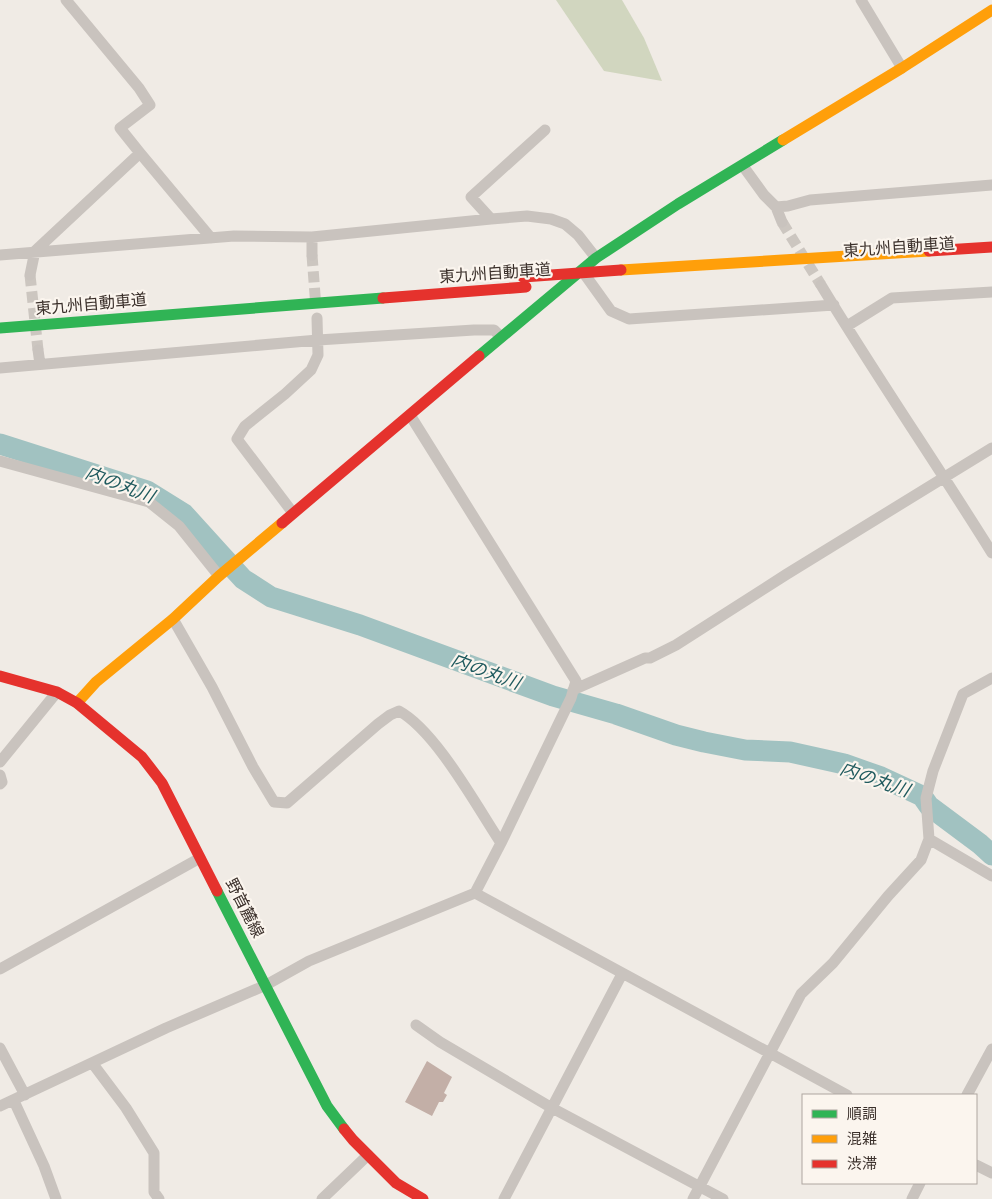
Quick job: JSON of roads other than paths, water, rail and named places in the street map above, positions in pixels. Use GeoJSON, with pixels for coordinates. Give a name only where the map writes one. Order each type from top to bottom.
{"type":"FeatureCollection","features":[{"type":"Feature","properties":{"kind":"main road"},"geometry":{"type":"LineString","coordinates":[[77,703],[96,682],[172,619],[219,576],[501,337],[537,309],[581,269],[678,204],[902,68],[992,10]]}},
{"type":"Feature","properties":{"kind":"main road","name":"東九州自動車道"},"geometry":{"type":"LineString","coordinates":[[0,328],[525,282],[992,247]]}},
{"type":"Feature","properties":{"kind":"main road","name":"東九州自動車道"},"geometry":{"type":"LineString","coordinates":[[622,275],[992,257]]}},
{"type":"Feature","properties":{"kind":"main road","name":"東九州自動車道"},"geometry":{"type":"LineString","coordinates":[[486,279],[525,282]]}},
{"type":"Feature","properties":{"kind":"main road","name":"野首麓線"},"geometry":{"type":"LineString","coordinates":[[0,676],[57,692],[77,703],[142,757],[162,783],[327,1106],[353,1140],[396,1183],[423,1199]]}},
{"type":"Feature","properties":{"kind":"street"},"geometry":{"type":"LineString","coordinates":[[66,0],[139,88],[150,105],[120,128],[211,238]]}},
{"type":"Feature","properties":{"kind":"street"},"geometry":{"type":"LineString","coordinates":[[861,0],[902,68]]}},
{"type":"Feature","properties":{"kind":"street"},"geometry":{"type":"LineString","coordinates":[[491,218],[471,197],[545,130]]}},
{"type":"Feature","properties":{"kind":"street"},"geometry":{"type":"LineString","coordinates":[[30,274],[35,251],[140,153]]}},
{"type":"Feature","properties":{"kind":"street"},"geometry":{"type":"LineString","coordinates":[[743,166],[764,195],[776,206],[782,222]]}},
{"type":"Feature","properties":{"kind":"street"},"geometry":{"type":"LineString","coordinates":[[776,206],[788,206],[810,200],[992,186]]}},
{"type":"Feature","properties":{"kind":"street"},"geometry":{"type":"LineString","coordinates":[[0,255],[234,236],[312,237],[491,218],[527,216],[551,218],[565,224],[578,235],[596,258]]}},
{"type":"Feature","properties":{"kind":"street"},"geometry":{"type":"LineString","coordinates":[[312,237],[312,255]]}},
{"type":"Feature","properties":{"kind":"street"},"geometry":{"type":"LineString","coordinates":[[581,269],[611,311],[629,319],[834,305]]}},
{"type":"Feature","properties":{"kind":"street"},"geometry":{"type":"LineString","coordinates":[[821,285],[992,553]]}},
{"type":"Feature","properties":{"kind":"street"},"geometry":{"type":"LineString","coordinates":[[847,326],[892,298],[992,292]]}},
{"type":"Feature","properties":{"kind":"street"},"geometry":{"type":"LineString","coordinates":[[293,513],[237,439],[245,426],[286,394],[312,370],[318,355],[316,318]]}},
{"type":"Feature","properties":{"kind":"street"},"geometry":{"type":"LineString","coordinates":[[0,368],[318,340],[494,330],[501,337]]}},
{"type":"Feature","properties":{"kind":"street"},"geometry":{"type":"LineString","coordinates":[[38,350],[40,364]]}},
{"type":"Feature","properties":{"kind":"street"},"geometry":{"type":"LineString","coordinates":[[0,1106],[93,1064],[166,1028],[266,985],[309,961],[475,893],[501,843],[576,681],[410,415]]}},
{"type":"Feature","properties":{"kind":"street"},"geometry":{"type":"LineString","coordinates":[[573,690],[645,658],[650,658],[676,645],[992,448]]}},
{"type":"Feature","properties":{"kind":"street"},"geometry":{"type":"LineString","coordinates":[[0,461],[148,502],[179,526],[219,576]]}},
{"type":"Feature","properties":{"kind":"street"},"geometry":{"type":"LineString","coordinates":[[172,619],[212,687],[253,767],[274,802],[287,803],[378,724],[399,711],[411,718],[442,753],[501,843]]}},
{"type":"Feature","properties":{"kind":"street"},"geometry":{"type":"LineString","coordinates":[[693,1199],[801,994],[833,964],[888,896],[921,860],[929,840],[926,798],[933,771],[964,694],[992,678]]}},
{"type":"Feature","properties":{"kind":"street"},"geometry":{"type":"LineString","coordinates":[[0,762],[57,692]]}},
{"type":"Feature","properties":{"kind":"street"},"geometry":{"type":"LineString","coordinates":[[0,776],[2,782],[0,784]]}},
{"type":"Feature","properties":{"kind":"street"},"geometry":{"type":"LineString","coordinates":[[929,840],[992,876]]}},
{"type":"Feature","properties":{"kind":"street"},"geometry":{"type":"LineString","coordinates":[[0,969],[200,858]]}},
{"type":"Feature","properties":{"kind":"street"},"geometry":{"type":"LineString","coordinates":[[475,893],[845,1094]]}},
{"type":"Feature","properties":{"kind":"street"},"geometry":{"type":"LineString","coordinates":[[504,1199],[622,974]]}},
{"type":"Feature","properties":{"kind":"street"},"geometry":{"type":"LineString","coordinates":[[416,1025],[440,1042],[552,1108],[723,1199]]}},
{"type":"Feature","properties":{"kind":"street"},"geometry":{"type":"LineString","coordinates":[[0,1048],[25,1095]]}},
{"type":"Feature","properties":{"kind":"street"},"geometry":{"type":"LineString","coordinates":[[968,1094],[992,1049]]}},
{"type":"Feature","properties":{"kind":"street"},"geometry":{"type":"LineString","coordinates":[[93,1064],[126,1108],[154,1153],[154,1192],[159,1199]]}},
{"type":"Feature","properties":{"kind":"street"},"geometry":{"type":"LineString","coordinates":[[14,1101],[44,1166],[56,1199]]}},
{"type":"Feature","properties":{"kind":"street"},"geometry":{"type":"LineString","coordinates":[[322,1199],[368,1155]]}},
{"type":"Feature","properties":{"kind":"street"},"geometry":{"type":"LineString","coordinates":[[977,1166],[992,1173]]}},
{"type":"Feature","properties":{"kind":"street"},"geometry":{"type":"LineString","coordinates":[[912,1199],[920,1184]]}},
{"type":"Feature","properties":{"kind":"waterway","name":"内の丸川"},"geometry":{"type":"LineString","coordinates":[[0,444],[147,491],[184,514],[243,579],[271,597],[360,625],[553,696],[616,714],[676,735],[745,750],[790,752],[844,764],[881,777],[922,796],[929,806],[992,855]]}},
{"type":"Feature","properties":{"kind":"tunnel"},"geometry":{"type":"LineString","coordinates":[[782,222],[821,285]]}},
{"type":"Feature","properties":{"kind":"tunnel"},"geometry":{"type":"LineString","coordinates":[[312,255],[316,308]]}},
{"type":"Feature","properties":{"kind":"tunnel"},"geometry":{"type":"LineString","coordinates":[[30,275],[38,350]]}}]}
